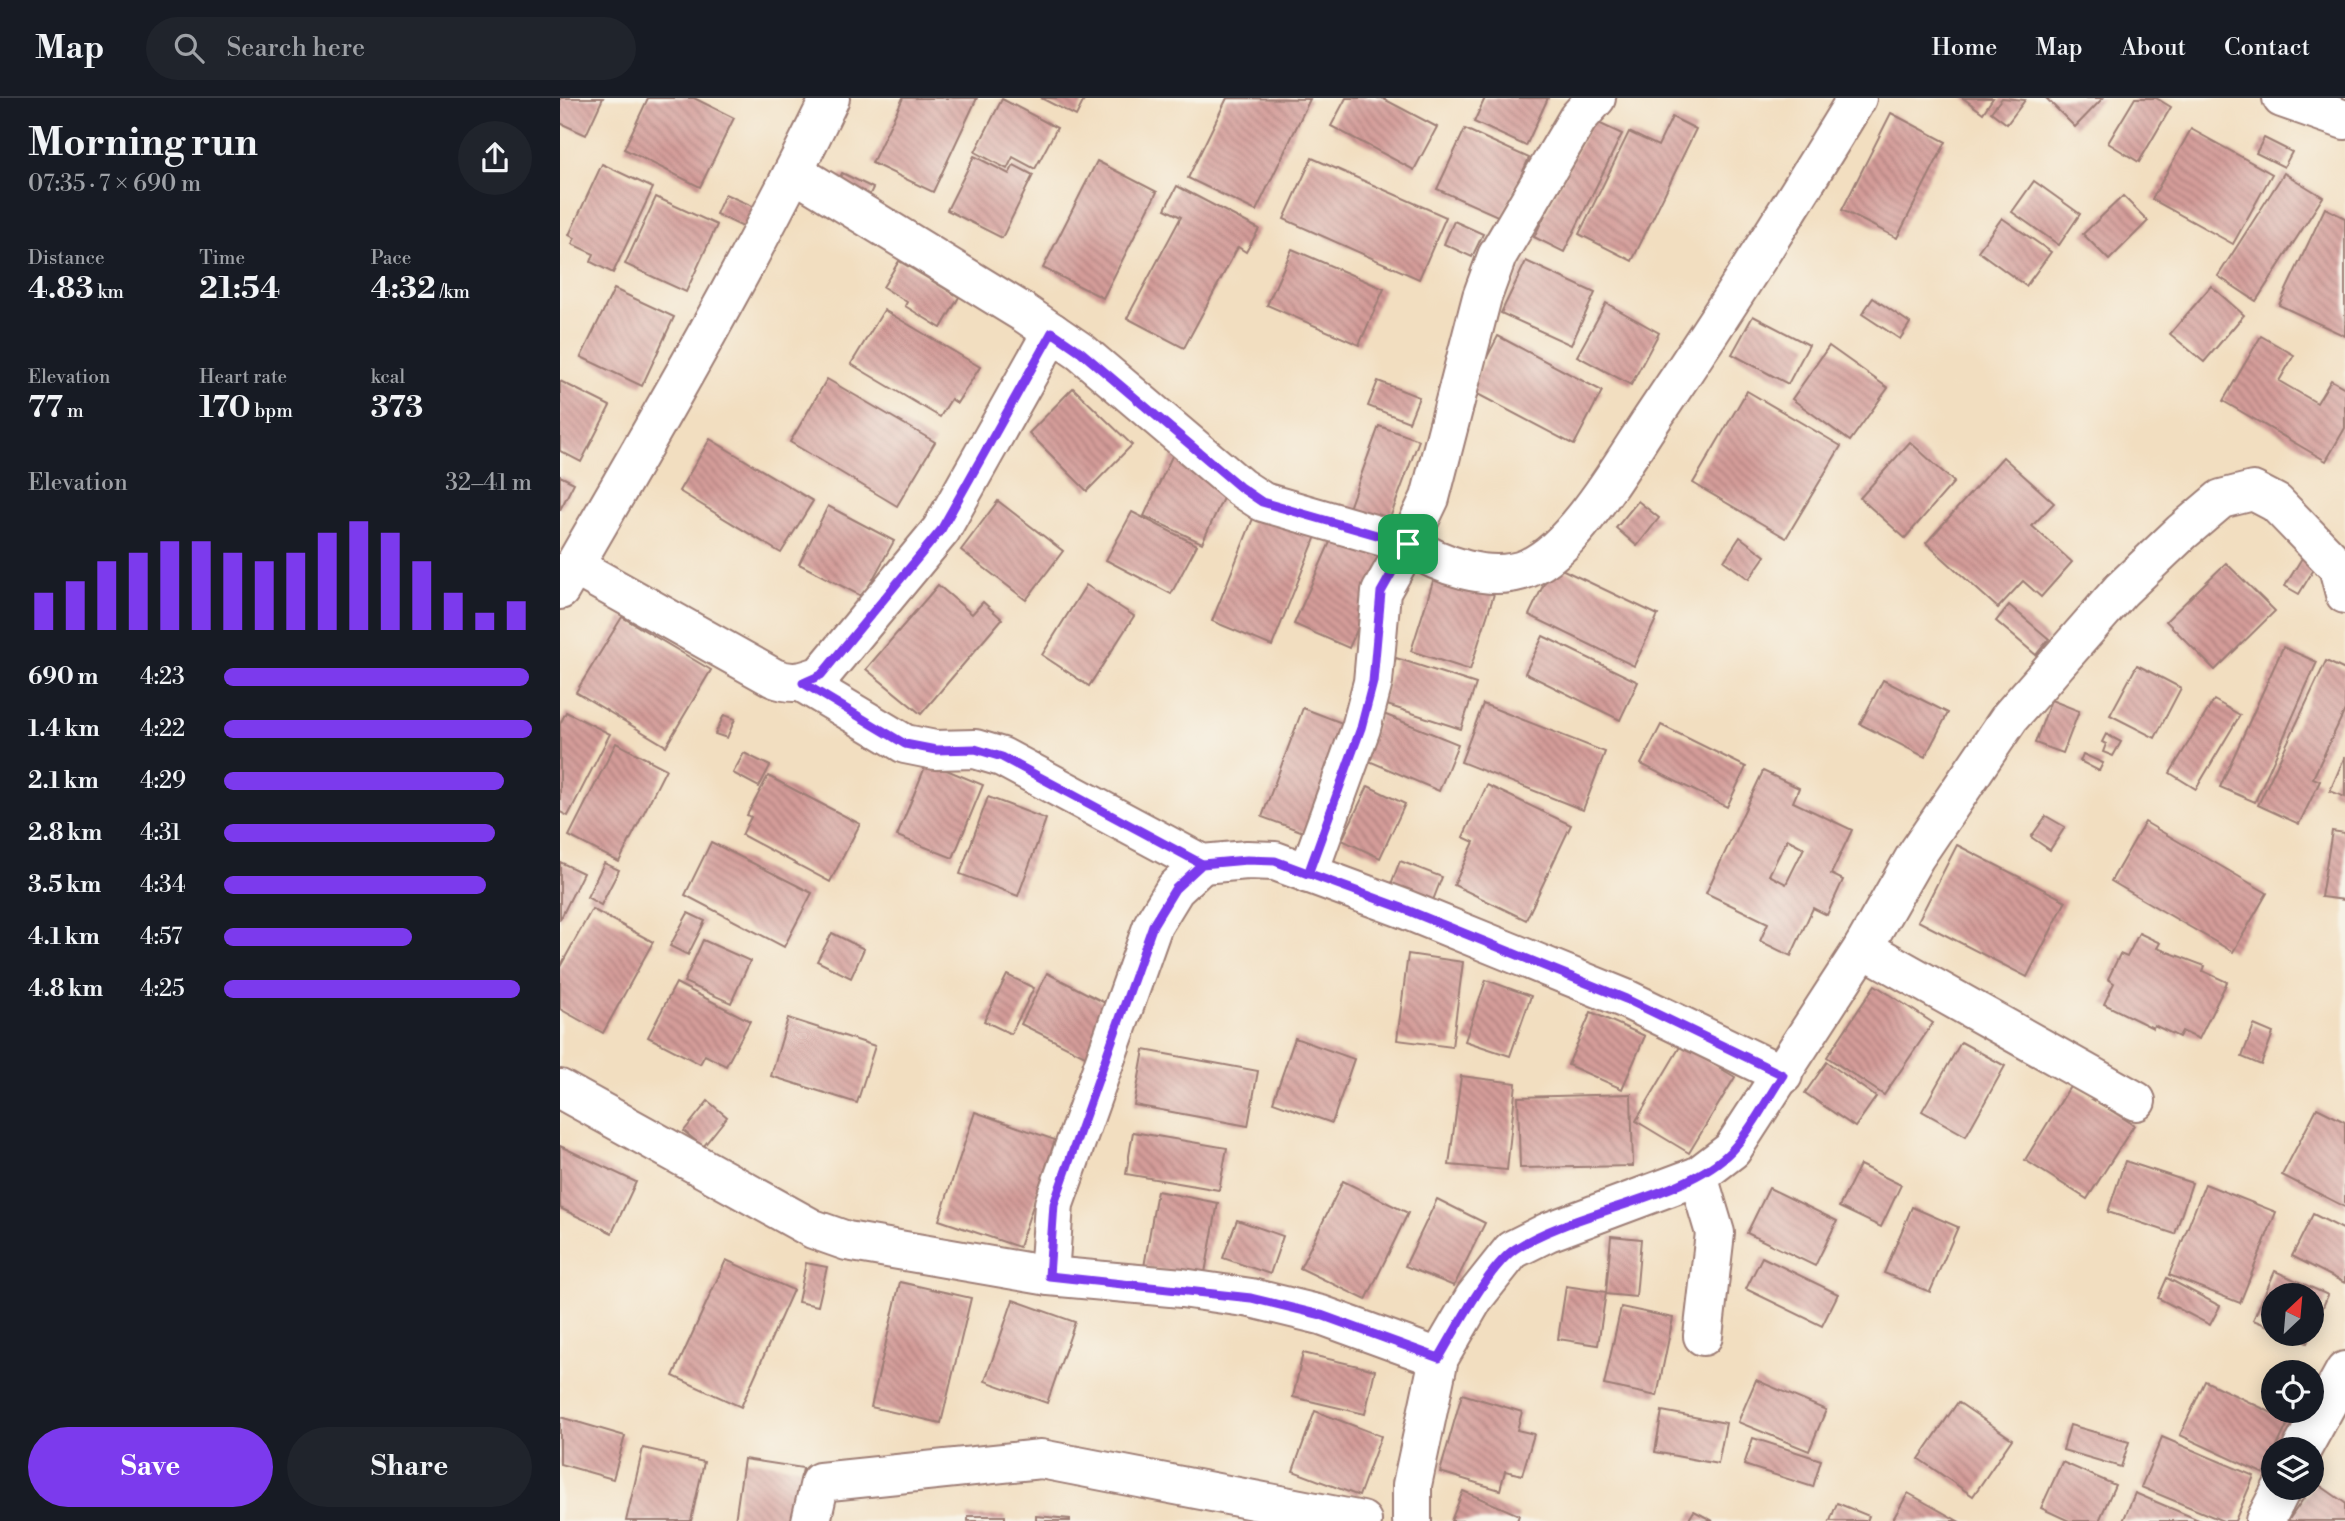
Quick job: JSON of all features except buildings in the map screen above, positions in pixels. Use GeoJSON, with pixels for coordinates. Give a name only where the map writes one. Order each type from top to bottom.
{"type":"FeatureCollection","features":[{"type":"Feature","properties":{"kind":"street"},"geometry":{"type":"LineString","coordinates":[[830,98],[794,172],[644,445],[567,578],[774,678],[803,683],[821,675],[941,530],[1052,332]]}},
{"type":"Feature","properties":{"kind":"street"},"geometry":{"type":"LineString","coordinates":[[1308,874],[1361,728],[1373,682],[1381,592],[1430,498],[1482,297],[1497,256],[1578,118],[1596,98]]}},
{"type":"Feature","properties":{"kind":"street"},"geometry":{"type":"LineString","coordinates":[[794,172],[1081,352],[1240,487],[1262,502],[1408,544],[1430,559],[1505,575],[1528,568],[1555,551],[1594,504],[1757,263],[1857,98]]}},
{"type":"Feature","properties":{"kind":"street"},"geometry":{"type":"LineString","coordinates":[[2282,98],[2345,120]]}},
{"type":"Feature","properties":{"kind":"street"},"geometry":{"type":"LineString","coordinates":[[1412,1521],[1412,1485],[1439,1358],[1474,1298],[1512,1250],[1548,1232],[1699,1175],[1732,1150],[1863,948],[1915,857],[2010,717],[2121,590],[2221,499],[2253,491],[2276,503],[2343,571]]}},
{"type":"Feature","properties":{"kind":"street"},"geometry":{"type":"LineString","coordinates":[[803,683],[905,744],[936,750],[975,749],[1002,757],[1202,864],[1247,860],[1275,861],[1402,908],[1626,999],[1783,1075]]}},
{"type":"Feature","properties":{"kind":"street"},"geometry":{"type":"LineString","coordinates":[[1049,1276],[1054,1204],[1153,925],[1175,889],[1202,864]]}},
{"type":"Feature","properties":{"kind":"street"},"geometry":{"type":"LineString","coordinates":[[1863,948],[2137,1101]]}},
{"type":"Feature","properties":{"kind":"street"},"geometry":{"type":"LineString","coordinates":[[560,1089],[813,1229],[847,1241],[1049,1276],[1251,1298],[1321,1315],[1439,1358]]}},
{"type":"Feature","properties":{"kind":"street"},"geometry":{"type":"LineString","coordinates":[[1699,1175],[1715,1233],[1703,1336]]}},
{"type":"Feature","properties":{"kind":"street"},"geometry":{"type":"LineString","coordinates":[[2309,1437],[2345,1371]]}},
{"type":"Feature","properties":{"kind":"street"},"geometry":{"type":"LineString","coordinates":[[811,1521],[820,1482],[1041,1460],[1362,1521]]}},
{"type":"Feature","properties":{"kind":"street"},"geometry":{"type":"LineString","coordinates":[[2265,1521],[2276,1500]]}},
{"type":"Feature","properties":{"kind":"route"},"geometry":{"type":"LineString","coordinates":[[1408,544],[1262,502],[1240,487],[1204,453],[1081,352],[1052,332],[941,530],[821,675],[803,683],[905,744],[936,750],[975,749],[1002,757],[1202,864],[1247,860],[1275,861],[1308,874],[1402,908],[1626,999],[1783,1075],[1732,1150],[1699,1175],[1548,1232],[1512,1250],[1474,1298],[1439,1358],[1321,1315],[1251,1298],[1182,1288],[1049,1276],[1054,1204],[1115,1039],[1153,925],[1175,889],[1202,864],[1247,860],[1275,861],[1308,874],[1352,759],[1373,682],[1381,592],[1408,544]]}}]}
